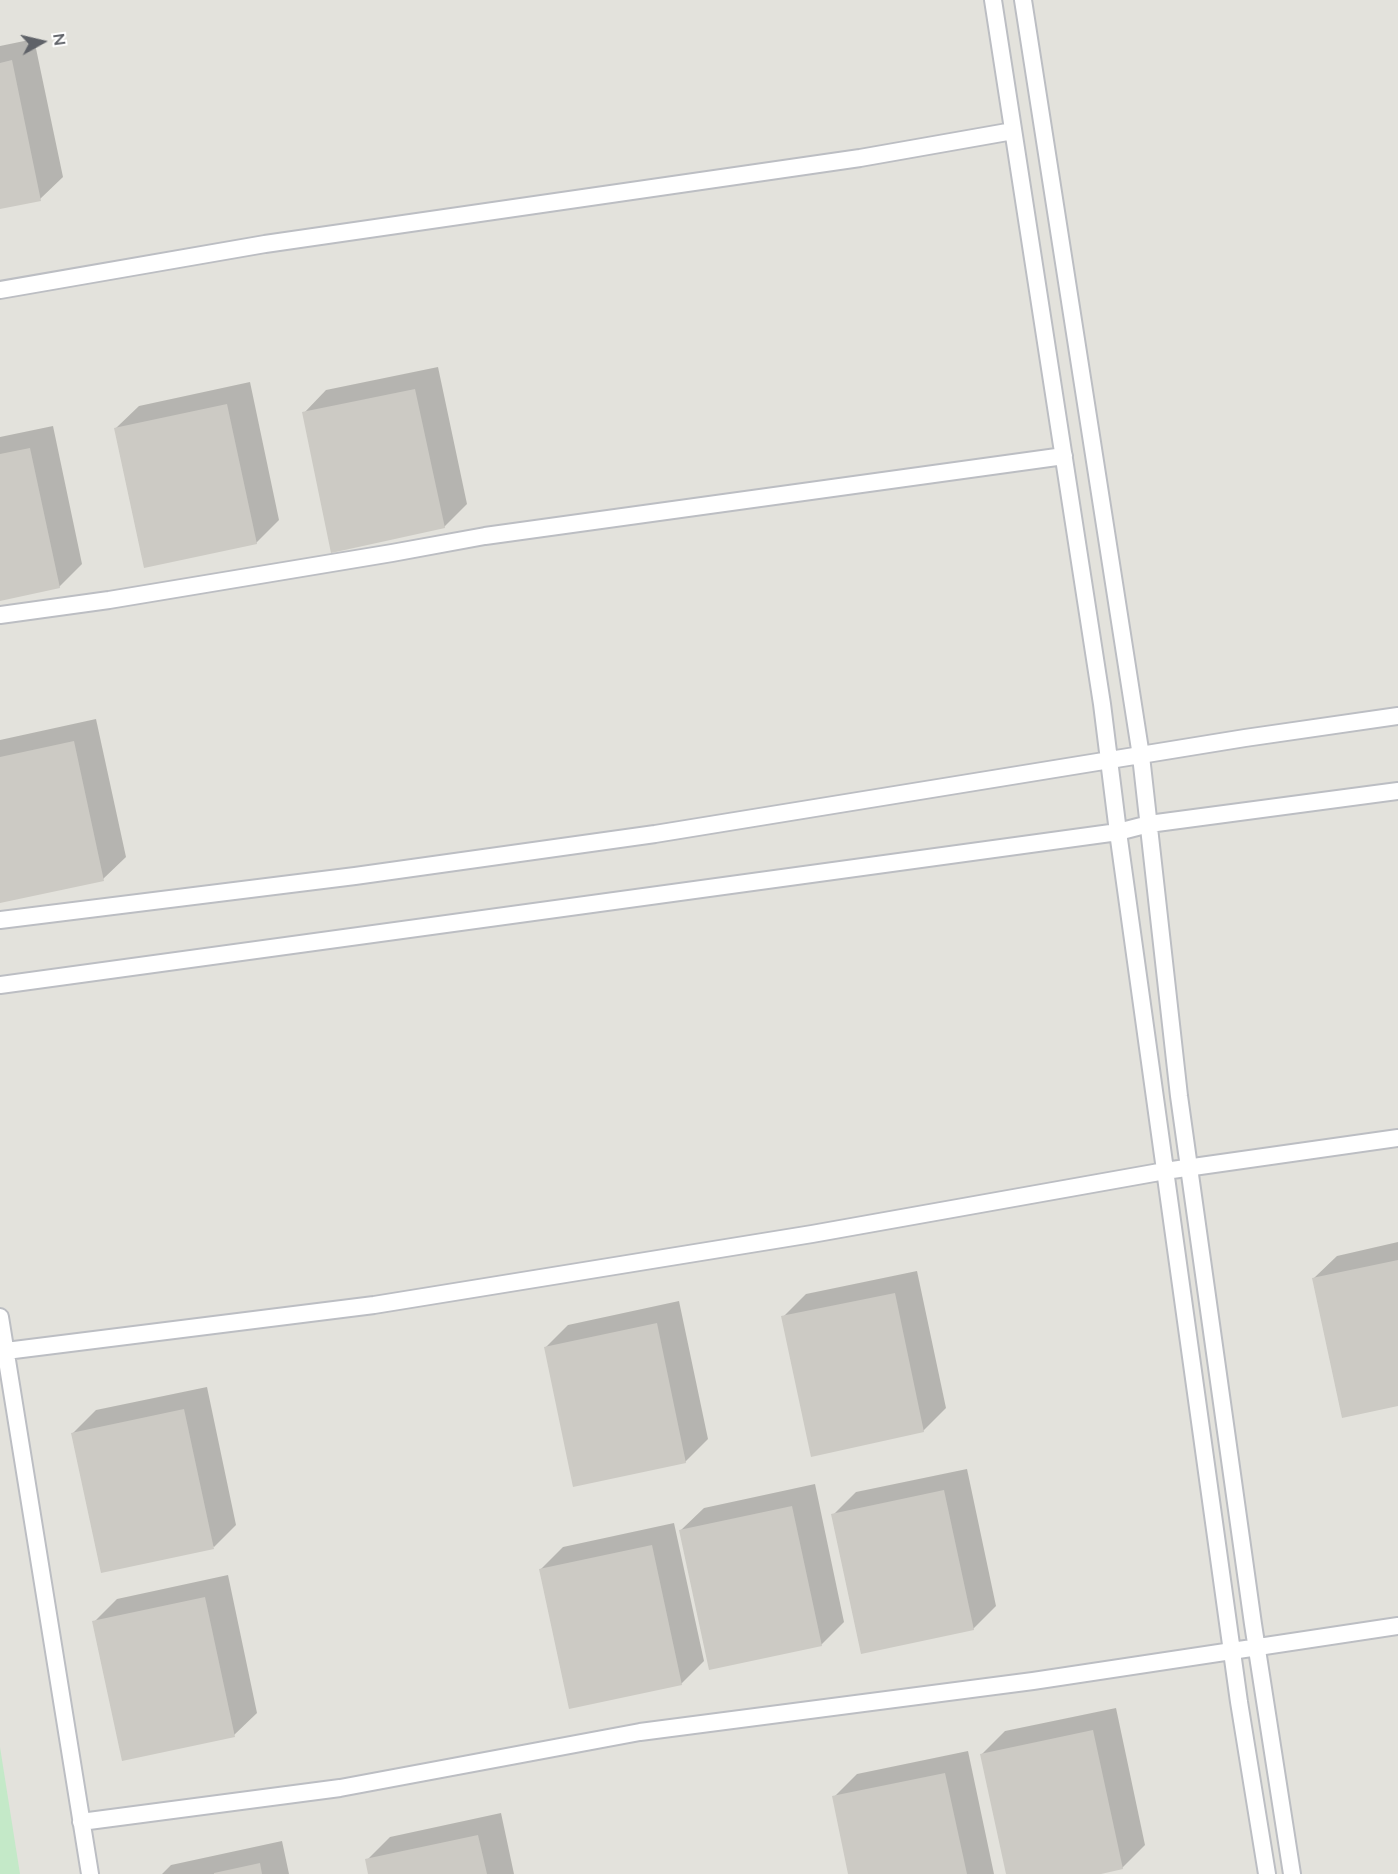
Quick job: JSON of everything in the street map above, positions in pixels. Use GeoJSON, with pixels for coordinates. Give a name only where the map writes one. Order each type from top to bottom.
{"type":"FeatureCollection","features":[{"type":"Feature","properties":{"kind":"lane"},"geometry":{"type":"LineString","coordinates":[[993,0],[1102,704],[1108,762],[1232,1651],[1267,1874]]}},
{"type":"Feature","properties":{"kind":"lane"},"geometry":{"type":"LineString","coordinates":[[1023,0],[1141,756],[1179,1096],[1257,1648],[1292,1874]]}},
{"type":"Feature","properties":{"kind":"lane"},"geometry":{"type":"LineString","coordinates":[[0,290],[265,244],[860,158],[1013,131]]}},
{"type":"Feature","properties":{"kind":"lane"},"geometry":{"type":"LineString","coordinates":[[0,615],[109,600],[485,536],[1064,456]]}},
{"type":"Feature","properties":{"kind":"lane"},"geometry":{"type":"LineString","coordinates":[[0,920],[344,878],[655,834],[1245,738],[1398,716]]}},
{"type":"Feature","properties":{"kind":"lane"},"geometry":{"type":"LineString","coordinates":[[0,985],[1118,832],[1149,824],[1398,791]]}},
{"type":"Feature","properties":{"kind":"lane"},"geometry":{"type":"LineString","coordinates":[[6,1351],[374,1305],[812,1234],[1189,1167],[1398,1138]]}},
{"type":"Feature","properties":{"kind":"lane"},"geometry":{"type":"LineString","coordinates":[[0,1317],[90,1874]]}},
{"type":"Feature","properties":{"kind":"lane"},"geometry":{"type":"LineString","coordinates":[[81,1822],[340,1788],[640,1732],[1033,1681],[1398,1626]]}},
{"type":"Feature","properties":{"kind":"shaded area"},"geometry":{"type":"Polygon","coordinates":[[[0,0],[1398,0],[1398,1874],[0,1874],[0,0]]]}},
{"type":"Feature","properties":{"kind":"green space"},"geometry":{"type":"Polygon","coordinates":[[[0,1747],[20,1874],[0,1874],[0,1747]]]}},
{"type":"Feature","properties":{"kind":"building"},"geometry":{"type":"Polygon","coordinates":[[[12,60],[41,201],[0,209],[0,63],[12,60]]]}},
{"type":"Feature","properties":{"kind":"building"},"geometry":{"type":"Polygon","coordinates":[[[415,389],[445,528],[331,553],[302,412],[415,389]]]}},
{"type":"Feature","properties":{"kind":"building"},"geometry":{"type":"Polygon","coordinates":[[[227,404],[257,544],[144,568],[114,428],[227,404]]]}},
{"type":"Feature","properties":{"kind":"building"},"geometry":{"type":"Polygon","coordinates":[[[30,448],[60,588],[0,601],[0,454],[30,448]]]}},
{"type":"Feature","properties":{"kind":"building"},"geometry":{"type":"Polygon","coordinates":[[[74,741],[104,881],[0,903],[0,757],[74,741]]]}},
{"type":"Feature","properties":{"kind":"building"},"geometry":{"type":"Polygon","coordinates":[[[1398,1260],[1398,1406],[1342,1418],[1312,1278],[1398,1260]]]}},
{"type":"Feature","properties":{"kind":"building"},"geometry":{"type":"Polygon","coordinates":[[[895,1293],[924,1432],[811,1457],[781,1316],[895,1293]]]}},
{"type":"Feature","properties":{"kind":"building"},"geometry":{"type":"Polygon","coordinates":[[[657,1323],[686,1463],[573,1487],[544,1347],[657,1323]]]}},
{"type":"Feature","properties":{"kind":"building"},"geometry":{"type":"Polygon","coordinates":[[[184,1409],[214,1549],[101,1573],[71,1433],[184,1409]]]}},
{"type":"Feature","properties":{"kind":"building"},"geometry":{"type":"Polygon","coordinates":[[[944,1490],[974,1630],[861,1654],[831,1514],[944,1490]]]}},
{"type":"Feature","properties":{"kind":"building"},"geometry":{"type":"Polygon","coordinates":[[[792,1506],[822,1646],[709,1670],[679,1530],[792,1506]]]}},
{"type":"Feature","properties":{"kind":"building"},"geometry":{"type":"Polygon","coordinates":[[[652,1545],[682,1685],[569,1709],[539,1569],[652,1545]]]}},
{"type":"Feature","properties":{"kind":"building"},"geometry":{"type":"Polygon","coordinates":[[[205,1597],[235,1737],[122,1761],[92,1621],[205,1597]]]}},
{"type":"Feature","properties":{"kind":"building"},"geometry":{"type":"Polygon","coordinates":[[[1093,1730],[1123,1869],[1101,1874],[1006,1874],[980,1754],[1093,1730]]]}},
{"type":"Feature","properties":{"kind":"building"},"geometry":{"type":"Polygon","coordinates":[[[945,1773],[967,1874],[848,1874],[832,1796],[945,1773]]]}},
{"type":"Feature","properties":{"kind":"building"},"geometry":{"type":"Polygon","coordinates":[[[478,1835],[487,1874],[368,1874],[365,1859],[478,1835]]]}},
{"type":"Feature","properties":{"kind":"building"},"geometry":{"type":"Polygon","coordinates":[[[260,1863],[262,1874],[214,1874],[214,1873],[260,1863]]]}}]}
